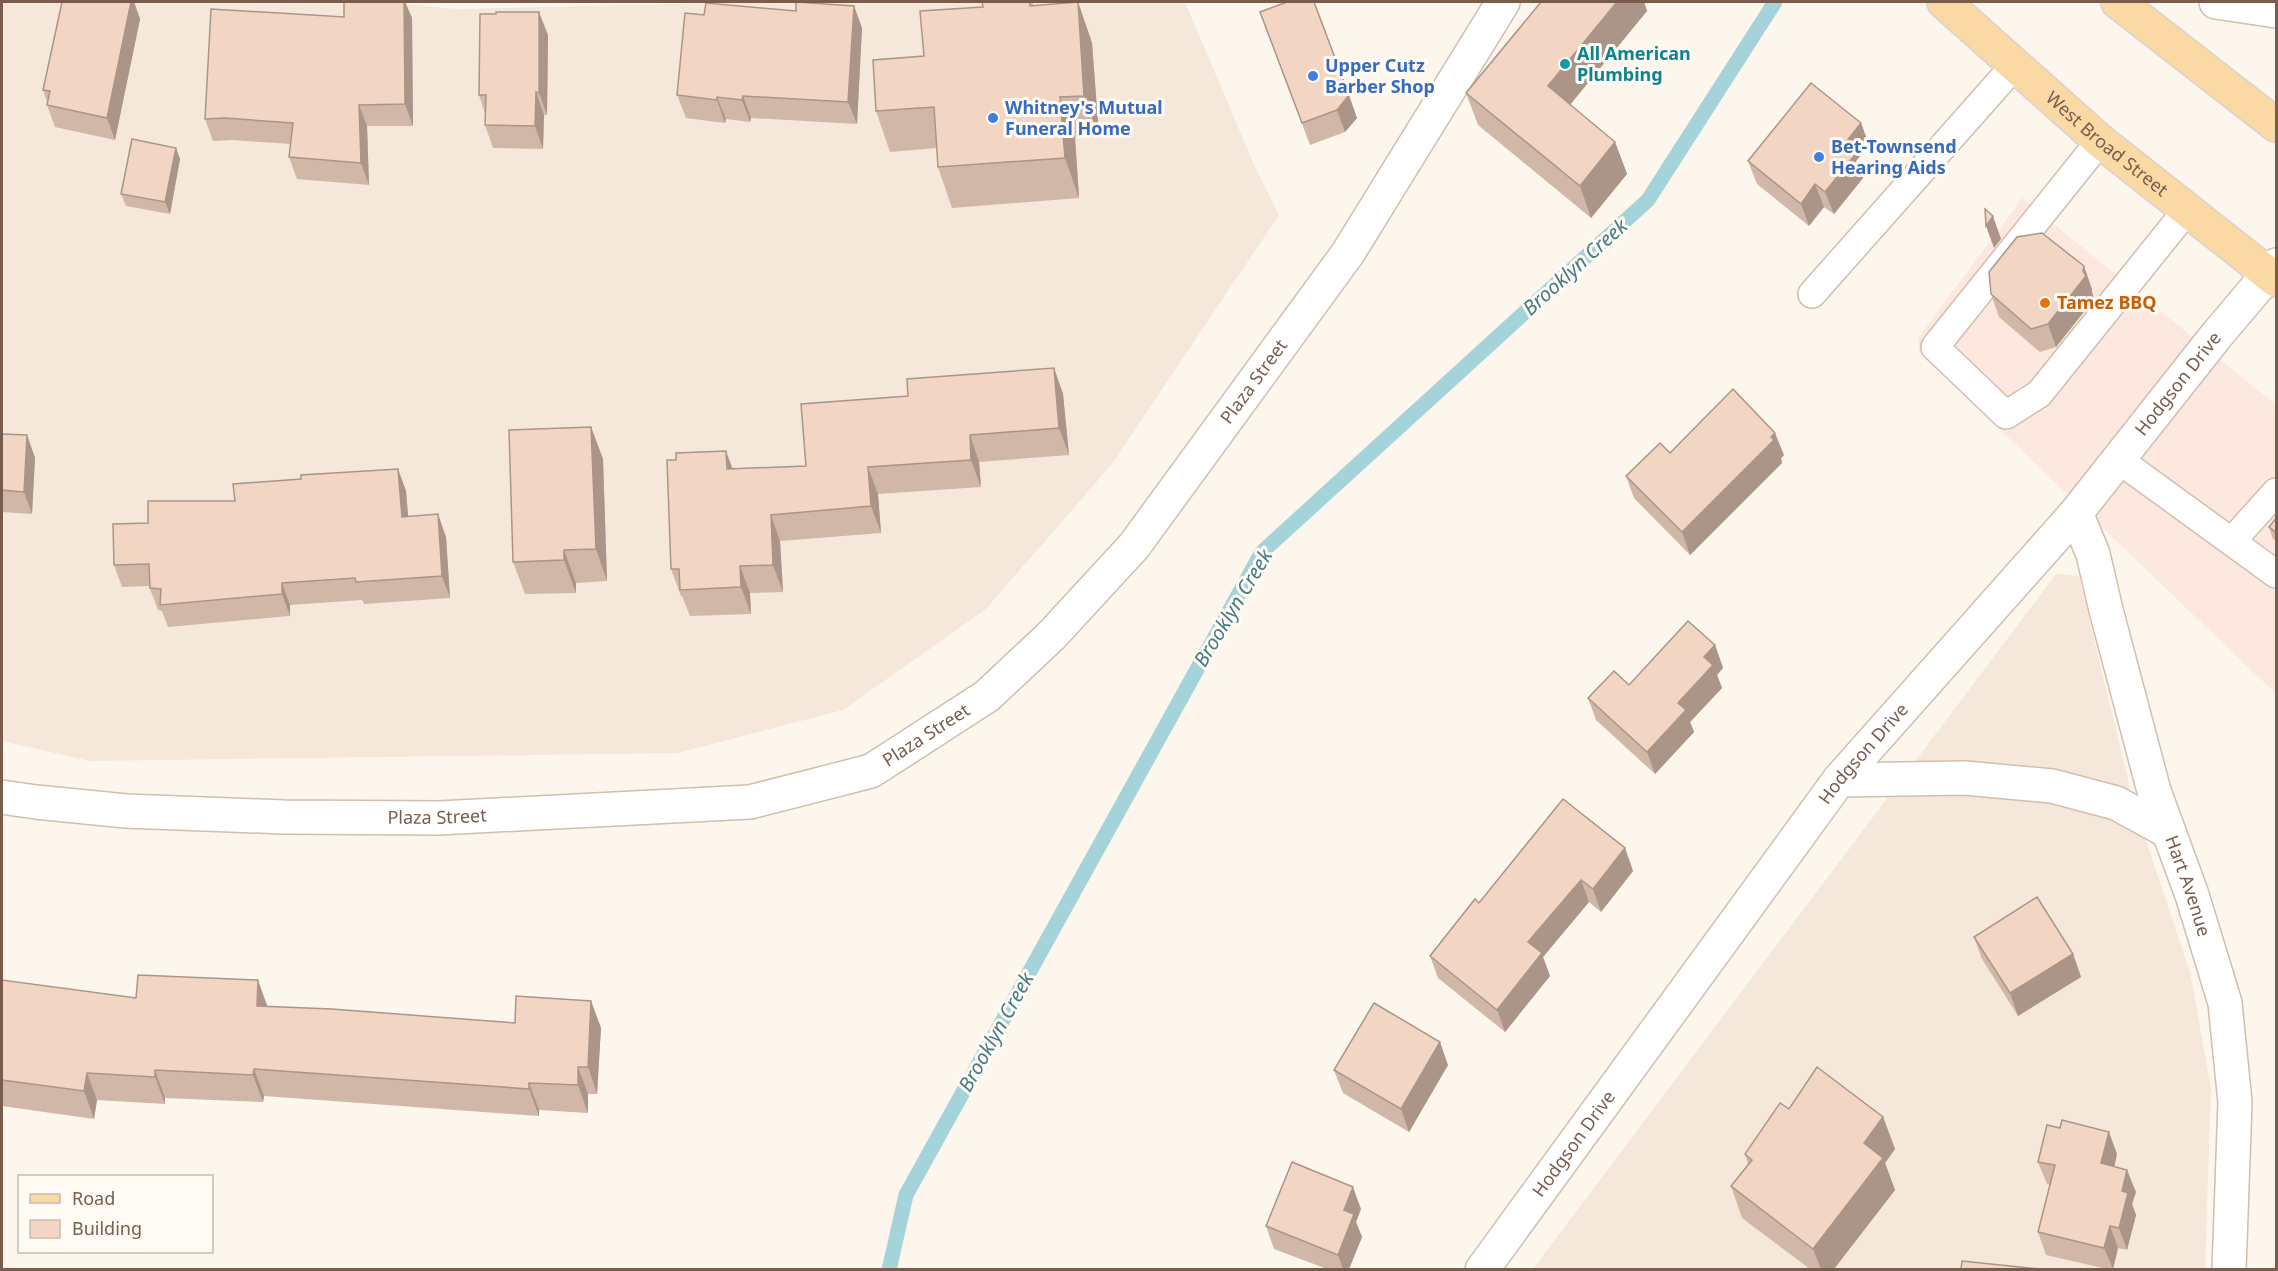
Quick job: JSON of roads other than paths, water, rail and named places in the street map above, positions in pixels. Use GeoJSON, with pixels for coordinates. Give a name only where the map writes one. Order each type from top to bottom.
{"type":"FeatureCollection","features":[{"type":"Feature","properties":{"kind":"main road","name":"West Broad Street"},"geometry":{"type":"LineString","coordinates":[[1944,2],[2100,141],[2187,210],[2274,273]]}},
{"type":"Feature","properties":{"kind":"main road"},"geometry":{"type":"LineString","coordinates":[[2118,2],[2277,126]]}},
{"type":"Feature","properties":{"kind":"street","name":"Plaza Street"},"geometry":{"type":"LineString","coordinates":[[2,796],[36,802],[126,811],[284,817],[439,819],[750,802],[870,771],[987,696],[1052,635],[1134,546],[1348,253],[1503,2]]}},
{"type":"Feature","properties":{"kind":"street"},"geometry":{"type":"LineString","coordinates":[[2216,2],[2277,11]]}},
{"type":"Feature","properties":{"kind":"street","name":"Hodgson Drive"},"geometry":{"type":"LineString","coordinates":[[1482,1269],[1839,780],[2076,513],[2216,336],[2274,273]]}},
{"type":"Feature","properties":{"kind":"street","name":"Hart Avenue"},"geometry":{"type":"LineString","coordinates":[[2076,513],[2093,554],[2154,791],[2192,895],[2225,1003],[2235,1102],[2229,1269]]}},
{"type":"Feature","properties":{"kind":"street"},"geometry":{"type":"LineString","coordinates":[[1839,780],[1965,778],[2052,786],[2116,803],[2169,832]]}},
{"type":"Feature","properties":{"kind":"lane"},"geometry":{"type":"LineString","coordinates":[[1812,294],[2015,65]]}},
{"type":"Feature","properties":{"kind":"lane"},"geometry":{"type":"LineString","coordinates":[[2100,141],[1935,347],[2006,415],[2039,394],[2187,210]]}},
{"type":"Feature","properties":{"kind":"lane"},"geometry":{"type":"LineString","coordinates":[[2119,460],[2277,574]]}},
{"type":"Feature","properties":{"kind":"lane"},"geometry":{"type":"LineString","coordinates":[[2232,541],[2277,492]]}},
{"type":"Feature","properties":{"kind":"waterway","name":"Brooklyn Creek"},"geometry":{"type":"LineString","coordinates":[[889,1270],[906,1195],[1262,552],[1648,200],[1775,2]]}},
{"type":"Feature","properties":{"kind":"place","name":"All American Plumbing"},"geometry":{"type":"Point","coordinates":[1565,64]}},
{"type":"Feature","properties":{"kind":"place","name":"Upper Cutz Barber Shop"},"geometry":{"type":"Point","coordinates":[1313,76]}},
{"type":"Feature","properties":{"kind":"place","name":"Whitney's Mutual Funeral Home"},"geometry":{"type":"Point","coordinates":[993,118]}},
{"type":"Feature","properties":{"kind":"place","name":"Bet-Townsend Hearing Aids"},"geometry":{"type":"Point","coordinates":[1819,157]}},
{"type":"Feature","properties":{"kind":"place","name":"Tamez BBQ"},"geometry":{"type":"Point","coordinates":[2045,303]}}]}
